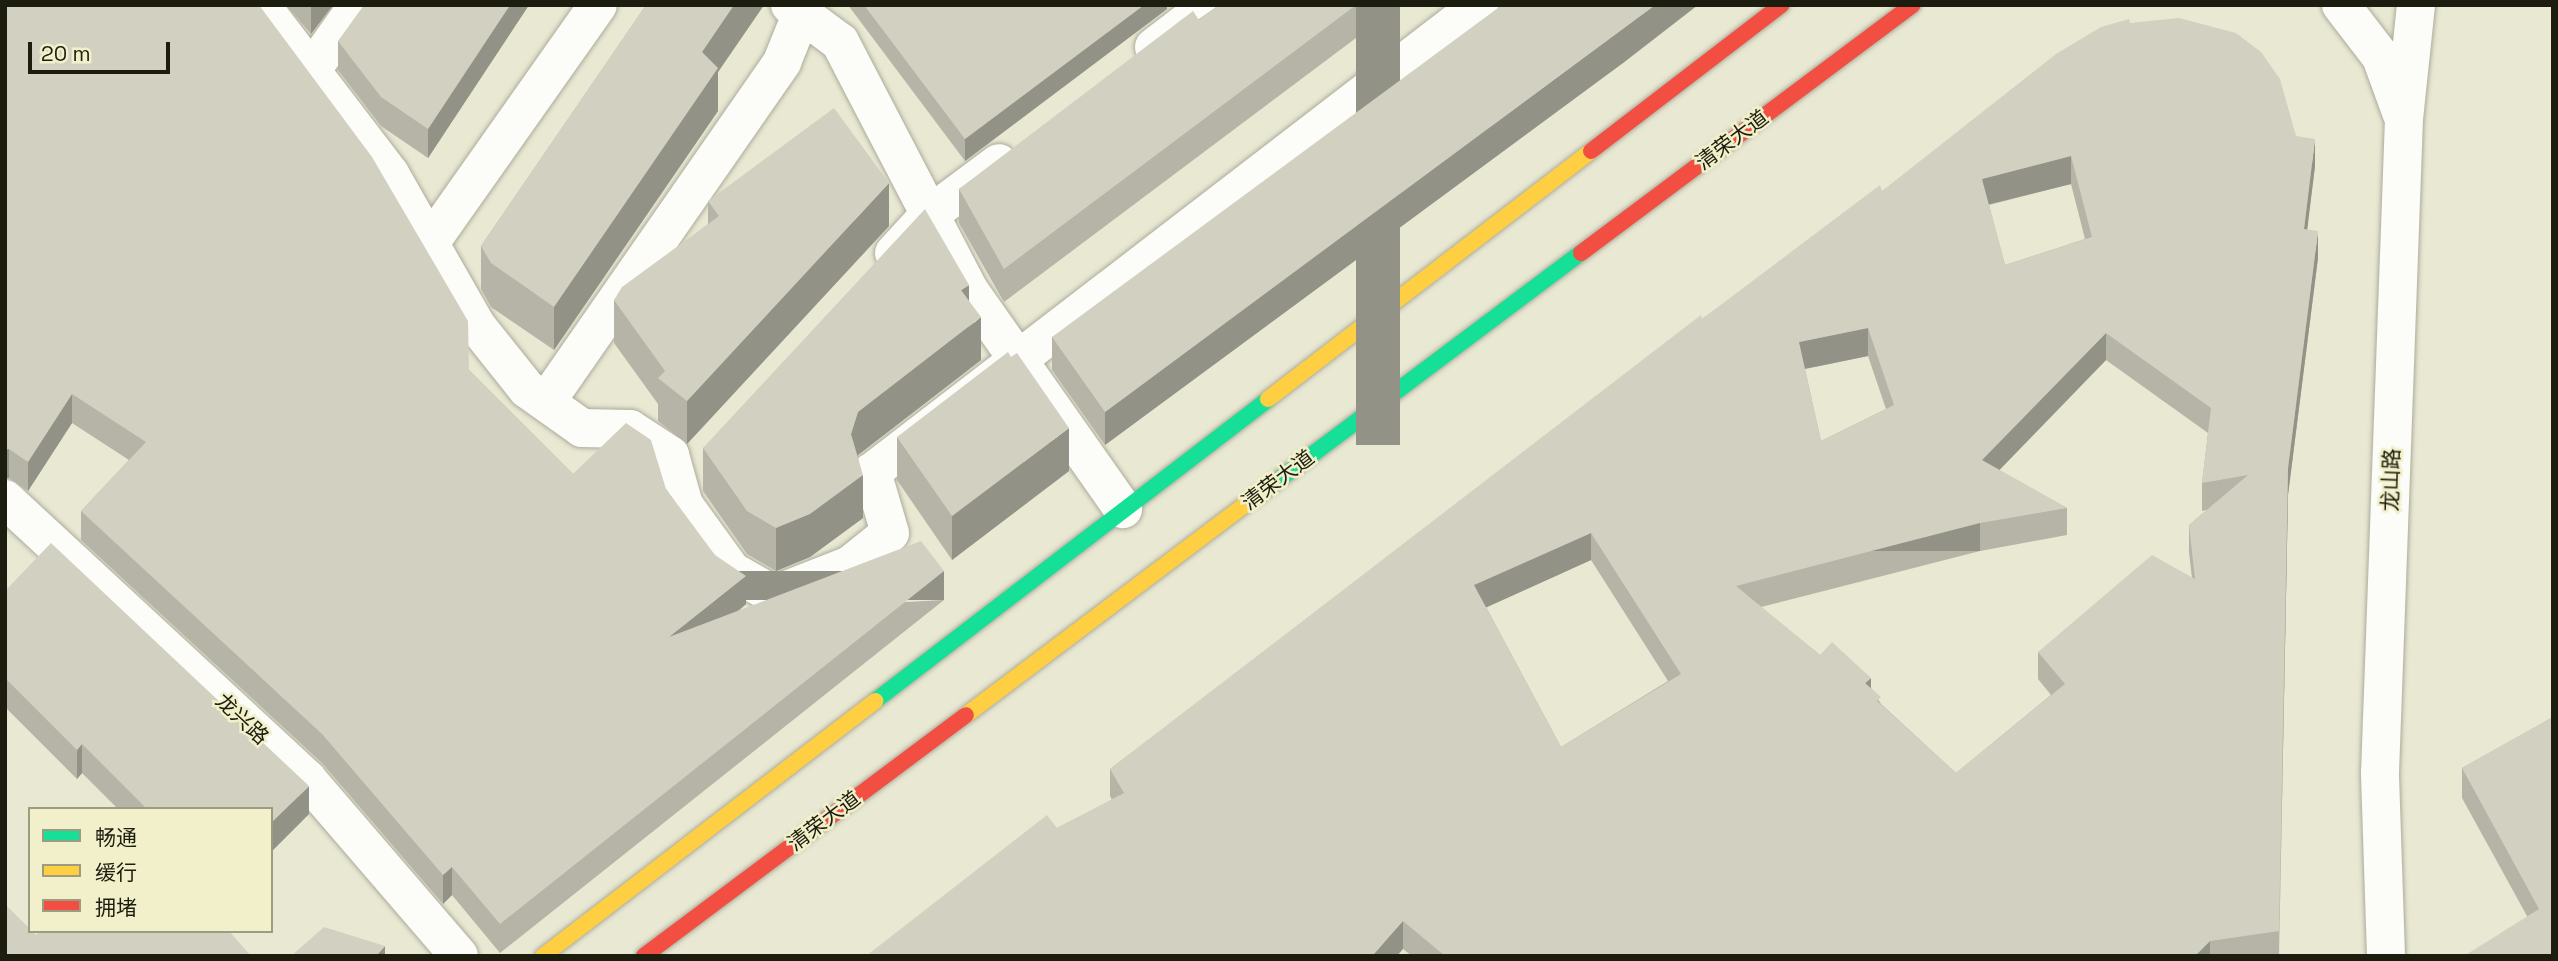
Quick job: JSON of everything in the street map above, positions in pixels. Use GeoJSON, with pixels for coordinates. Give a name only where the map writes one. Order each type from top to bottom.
{"type":"FeatureCollection","features":[{"type":"Feature","properties":{"kind":"main road"},"geometry":{"type":"LineString","coordinates":[[543,956],[1781,5]]}},
{"type":"Feature","properties":{"kind":"main road","name":"清荣大道"},"geometry":{"type":"LineString","coordinates":[[644,956],[1912,5]]}},
{"type":"Feature","properties":{"kind":"street"},"geometry":{"type":"LineString","coordinates":[[261,5],[390,174],[476,325],[527,389],[582,428],[630,429],[670,455],[684,505],[732,570],[774,595],[850,565],[890,533],[872,472],[1479,5]]}},
{"type":"Feature","properties":{"kind":"street"},"geometry":{"type":"LineString","coordinates":[[312,71],[358,5]]}},
{"type":"Feature","properties":{"kind":"street"},"geometry":{"type":"LineString","coordinates":[[430,243],[598,5]]}},
{"type":"Feature","properties":{"kind":"street"},"geometry":{"type":"LineString","coordinates":[[1123,70],[1209,5]]}},
{"type":"Feature","properties":{"kind":"street"},"geometry":{"type":"LineString","coordinates":[[2341,5],[2381,57],[2404,119]]}},
{"type":"Feature","properties":{"kind":"street","name":"龙山路"},"geometry":{"type":"LineString","coordinates":[[2386,956],[2381,773],[2404,119],[2416,5]]}},
{"type":"Feature","properties":{"kind":"street"},"geometry":{"type":"LineString","coordinates":[[546,402],[782,62],[799,8],[841,42],[969,290],[1123,509]]}},
{"type":"Feature","properties":{"kind":"street"},"geometry":{"type":"LineString","coordinates":[[873,275],[929,215],[1026,143]]}},
{"type":"Feature","properties":{"kind":"street"},"geometry":{"type":"LineString","coordinates":[[678,486],[706,456]]}},
{"type":"Feature","properties":{"kind":"street","name":"龙兴路"},"geometry":{"type":"LineString","coordinates":[[5,499],[307,779],[459,956]]}},
{"type":"Feature","properties":{"kind":"building"},"geometry":{"type":"Polygon","coordinates":[[[5,5],[259,5],[372,157],[468,321],[469,370],[573,474],[626,423],[651,440],[666,489],[715,555],[746,576],[669,637],[921,541],[944,571],[500,924],[452,867],[443,875],[322,734],[81,511],[146,442],[72,394],[28,462],[9,449],[5,450],[5,5]]]}},
{"type":"Feature","properties":{"kind":"building"},"geometry":{"type":"Polygon","coordinates":[[[364,5],[510,5],[428,129],[381,97],[338,41],[364,5]]]}},
{"type":"Feature","properties":{"kind":"building"},"geometry":{"type":"Polygon","coordinates":[[[646,5],[734,5],[702,52],[718,68],[554,307],[491,263],[481,246],[646,5]]]}},
{"type":"Feature","properties":{"kind":"building"},"geometry":{"type":"Polygon","coordinates":[[[864,5],[1144,5],[965,139],[864,5]]]}},
{"type":"Feature","properties":{"kind":"building"},"geometry":{"type":"Polygon","coordinates":[[[1219,5],[1356,5],[1004,269],[959,189],[1193,11],[1199,20],[1219,5]]]}},
{"type":"Feature","properties":{"kind":"building"},"geometry":{"type":"Polygon","coordinates":[[[1502,5],[1655,5],[1105,412],[1052,337],[1502,5]]]}},
{"type":"Feature","properties":{"kind":"building"},"geometry":{"type":"Polygon","coordinates":[[[2179,18],[2236,33],[2261,52],[2280,79],[2296,136],[2315,139],[2304,229],[2318,231],[2288,468],[2279,931],[2210,941],[2195,956],[1445,956],[1403,921],[1372,956],[866,956],[1047,815],[1057,828],[1124,793],[1110,769],[1701,315],[1702,319],[1880,185],[1882,191],[2056,54],[2101,27],[2129,19],[2130,23],[2179,18]],[[2071,156],[1982,179],[2005,265],[2092,237],[2071,156]],[[1868,328],[1799,342],[1821,441],[1894,405],[1868,328]],[[2106,333],[1982,460],[2067,508],[1980,523],[1736,586],[1820,655],[1832,642],[1871,678],[1865,683],[1881,697],[1877,701],[1956,773],[2065,684],[2038,652],[2152,555],[2195,579],[2189,525],[2248,475],[2202,483],[2211,408],[2106,333]],[[1591,533],[1474,585],[1561,747],[1681,674],[1591,533]]]}},
{"type":"Feature","properties":{"kind":"building"},"geometry":{"type":"Polygon","coordinates":[[[834,108],[889,183],[687,401],[658,378],[665,371],[614,300],[622,287],[719,216],[708,201],[834,108]]]}},
{"type":"Feature","properties":{"kind":"building"},"geometry":{"type":"Polygon","coordinates":[[[925,209],[969,285],[961,290],[981,317],[858,412],[851,434],[863,475],[810,514],[776,528],[747,511],[703,448],[925,209]]]}},
{"type":"Feature","properties":{"kind":"building"},"geometry":{"type":"Polygon","coordinates":[[[1008,352],[1011,357],[1017,353],[1069,428],[952,516],[897,437],[1008,352]]]}},
{"type":"Feature","properties":{"kind":"building"},"geometry":{"type":"Polygon","coordinates":[[[51,543],[309,786],[273,821],[273,807],[145,807],[82,744],[77,750],[5,678],[5,591],[51,543]]]}},
{"type":"Feature","properties":{"kind":"building"},"geometry":{"type":"Polygon","coordinates":[[[2553,717],[2553,956],[2464,956],[2539,909],[2462,768],[2553,717]]]}},
{"type":"Feature","properties":{"kind":"building"},"geometry":{"type":"Polygon","coordinates":[[[5,904],[28,927],[28,933],[36,935],[231,933],[251,956],[5,956],[5,904]]]}},
{"type":"Feature","properties":{"kind":"building"},"geometry":{"type":"Polygon","coordinates":[[[324,927],[385,946],[376,956],[291,956],[324,927]]]}},
{"type":"Feature","properties":{"kind":"traffic: fast"},"geometry":{"type":"LineString","coordinates":[[1257,496],[1581,253]]}},
{"type":"Feature","properties":{"kind":"traffic: fast"},"geometry":{"type":"LineString","coordinates":[[875,701],[1268,399]]}},
{"type":"Feature","properties":{"kind":"traffic: slow"},"geometry":{"type":"LineString","coordinates":[[1268,399],[1591,151]]}},
{"type":"Feature","properties":{"kind":"traffic: slow"},"geometry":{"type":"LineString","coordinates":[[966,715],[1257,496]]}},
{"type":"Feature","properties":{"kind":"traffic: slow"},"geometry":{"type":"LineString","coordinates":[[543,956],[875,701]]}},
{"type":"Feature","properties":{"kind":"traffic: jam"},"geometry":{"type":"LineString","coordinates":[[1591,151],[1781,5]]}},
{"type":"Feature","properties":{"kind":"traffic: jam"},"geometry":{"type":"LineString","coordinates":[[1581,253],[1912,5]]}},
{"type":"Feature","properties":{"kind":"traffic: jam"},"geometry":{"type":"LineString","coordinates":[[644,956],[966,715]]}}]}
